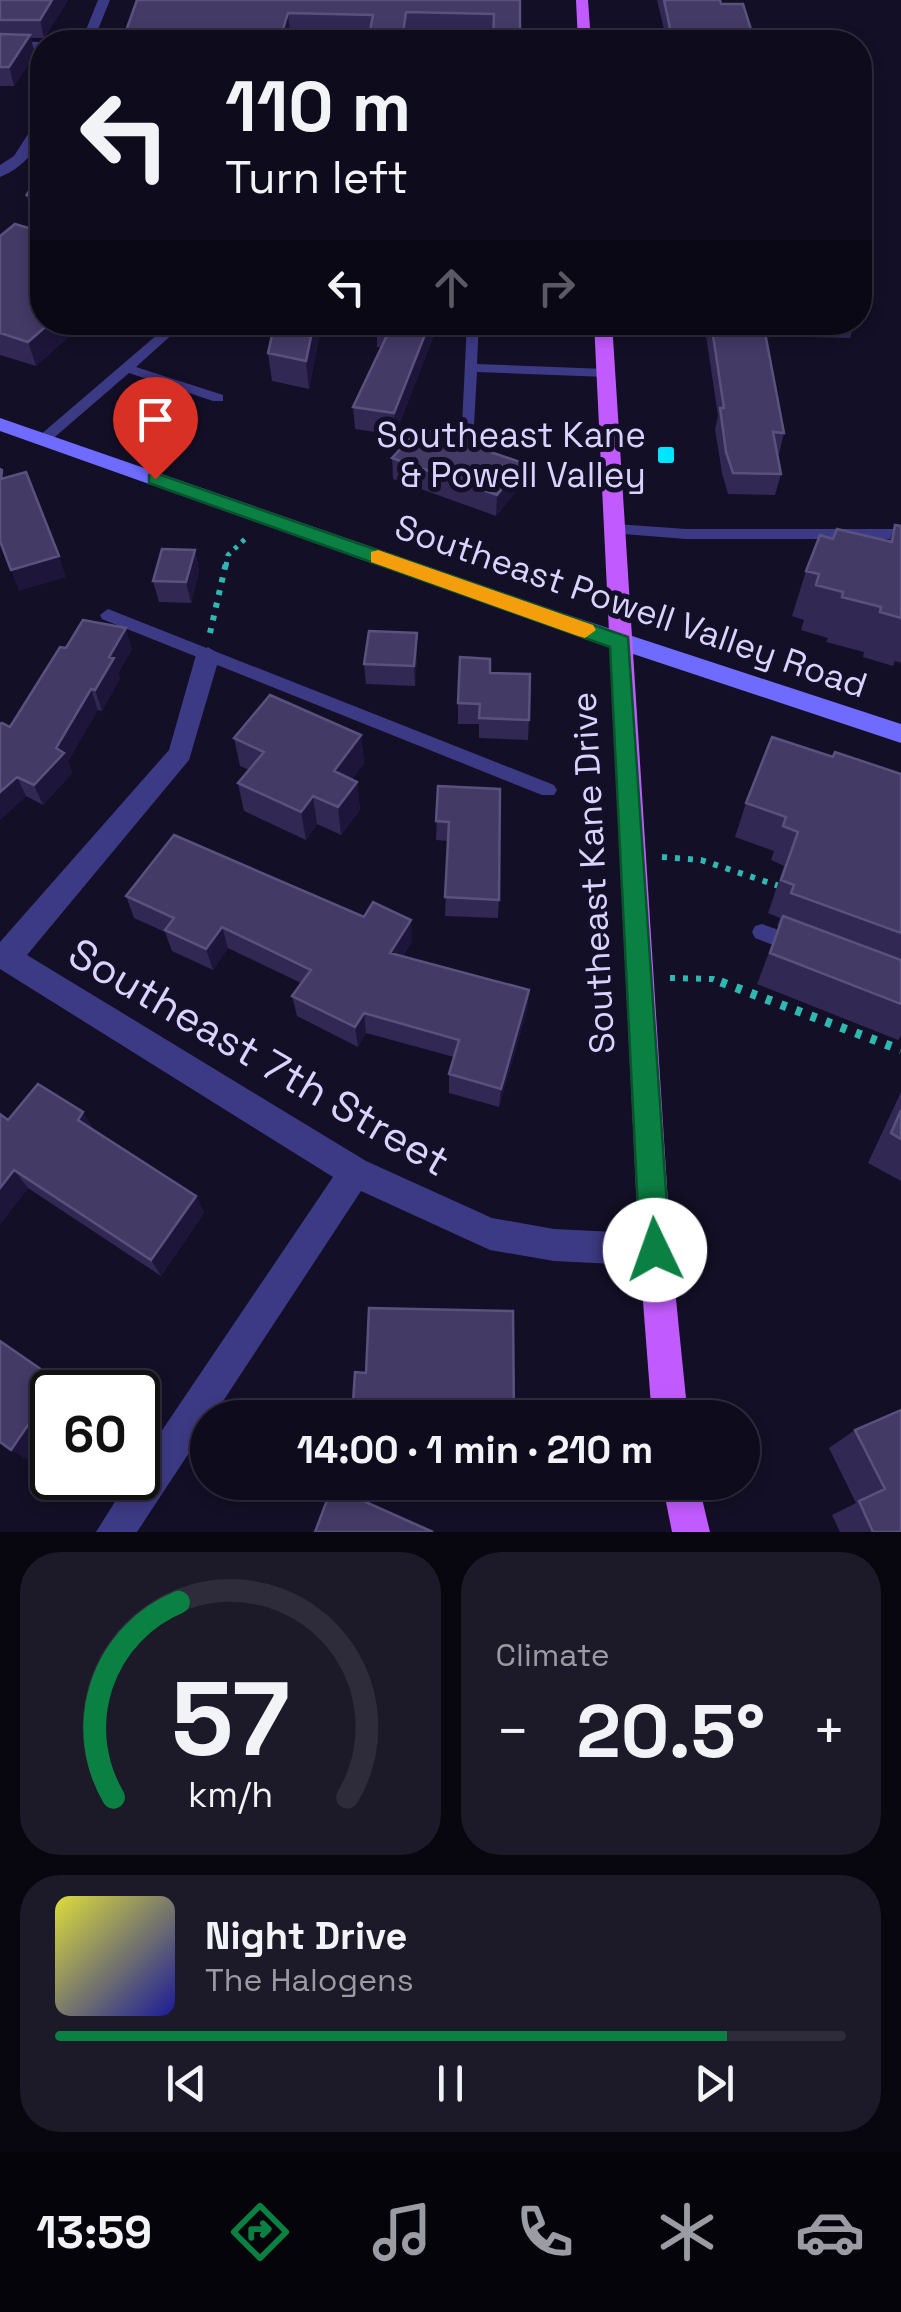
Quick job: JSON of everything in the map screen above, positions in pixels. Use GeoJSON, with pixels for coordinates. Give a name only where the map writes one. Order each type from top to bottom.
{"type":"FeatureCollection","features":[{"type":"Feature","properties":{"kind":"main road"},"geometry":{"type":"LineString","coordinates":[[582,0],[584,30]]}},
{"type":"Feature","properties":{"kind":"main road","name":"Southeast Kane Drive"},"geometry":{"type":"LineString","coordinates":[[604,335],[638,976],[668,1400]]}},
{"type":"Feature","properties":{"kind":"main road","name":"Southeast Powell Valley Road"},"geometry":{"type":"LineString","coordinates":[[0,424],[621,642],[901,734]]}},
{"type":"Feature","properties":{"kind":"main road"},"geometry":{"type":"LineString","coordinates":[[684,1500],[690,1532]]}},
{"type":"Feature","properties":{"kind":"street"},"geometry":{"type":"LineString","coordinates":[[92,30],[104,0]]}},
{"type":"Feature","properties":{"kind":"street"},"geometry":{"type":"LineString","coordinates":[[0,45],[30,46]]}},
{"type":"Feature","properties":{"kind":"street"},"geometry":{"type":"LineString","coordinates":[[0,172],[20,159],[30,143]]}},
{"type":"Feature","properties":{"kind":"street"},"geometry":{"type":"LineString","coordinates":[[3,956],[154,788],[180,753],[198,651]]}},
{"type":"Feature","properties":{"kind":"street","name":"Southeast 7th Street"},"geometry":{"type":"LineString","coordinates":[[3,956],[354,1172],[490,1234],[554,1245],[655,1250]]}},
{"type":"Feature","properties":{"kind":"street"},"geometry":{"type":"LineString","coordinates":[[115,1532],[354,1172]]}},
{"type":"Feature","properties":{"kind":"lane"},"geometry":{"type":"LineString","coordinates":[[44,440],[165,335]]}},
{"type":"Feature","properties":{"kind":"lane"},"geometry":{"type":"LineString","coordinates":[[466,444],[472,335]]}},
{"type":"Feature","properties":{"kind":"lane"},"geometry":{"type":"LineString","coordinates":[[127,368],[218,398]]}},
{"type":"Feature","properties":{"kind":"lane"},"geometry":{"type":"LineString","coordinates":[[470,368],[606,373]]}},
{"type":"Feature","properties":{"kind":"lane"},"geometry":{"type":"LineString","coordinates":[[616,529],[686,534],[901,534]]}},
{"type":"Feature","properties":{"kind":"lane"},"geometry":{"type":"LineString","coordinates":[[108,616],[548,790]]}},
{"type":"Feature","properties":{"kind":"lane"},"geometry":{"type":"LineString","coordinates":[[762,932],[814,952]]}},
{"type":"Feature","properties":{"kind":"path"},"geometry":{"type":"LineString","coordinates":[[198,651],[209,637],[228,555],[268,518]]}},
{"type":"Feature","properties":{"kind":"path"},"geometry":{"type":"LineString","coordinates":[[631,855],[701,860],[793,890]]}},
{"type":"Feature","properties":{"kind":"path"},"geometry":{"type":"LineString","coordinates":[[638,976],[714,980],[901,1050]]}},
{"type":"Feature","properties":{"kind":"building"},"geometry":{"type":"Polygon","coordinates":[[[0,0],[52,0],[40,20],[0,20],[0,0]]]}},
{"type":"Feature","properties":{"kind":"building"},"geometry":{"type":"Polygon","coordinates":[[[137,0],[520,0],[520,30],[493,30],[494,14],[406,12],[404,30],[370,30],[373,15],[288,13],[283,30],[126,30],[137,0]]]}},
{"type":"Feature","properties":{"kind":"building"},"geometry":{"type":"Polygon","coordinates":[[[664,0],[743,4],[751,30],[670,30],[664,0]]]}},
{"type":"Feature","properties":{"kind":"building"},"geometry":{"type":"Polygon","coordinates":[[[0,34],[30,35],[9,67],[0,67],[0,34]]]}},
{"type":"Feature","properties":{"kind":"building"},"geometry":{"type":"Polygon","coordinates":[[[15,224],[30,228],[30,335],[36,335],[28,342],[0,333],[0,236],[15,224]]]}},
{"type":"Feature","properties":{"kind":"building"},"geometry":{"type":"Polygon","coordinates":[[[272,335],[311,335],[306,361],[268,353],[272,335]]]}},
{"type":"Feature","properties":{"kind":"building"},"geometry":{"type":"Polygon","coordinates":[[[387,335],[425,335],[394,413],[353,407],[387,335]]]}},
{"type":"Feature","properties":{"kind":"building"},"geometry":{"type":"Polygon","coordinates":[[[713,335],[765,335],[784,433],[773,432],[781,474],[733,473],[726,452],[720,408],[724,408],[713,335]]]}},
{"type":"Feature","properties":{"kind":"building"},"geometry":{"type":"Polygon","coordinates":[[[420,428],[523,463],[497,495],[392,458],[420,428]]]}},
{"type":"Feature","properties":{"kind":"building"},"geometry":{"type":"Polygon","coordinates":[[[0,469],[1,479],[26,472],[59,556],[11,570],[0,541],[0,469]]]}},
{"type":"Feature","properties":{"kind":"building"},"geometry":{"type":"Polygon","coordinates":[[[895,525],[901,526],[901,618],[880,612],[881,607],[842,597],[843,592],[816,585],[819,574],[806,571],[820,535],[833,539],[837,529],[892,542],[895,525]]]}},
{"type":"Feature","properties":{"kind":"building"},"geometry":{"type":"Polygon","coordinates":[[[162,549],[195,550],[186,582],[153,581],[162,549]]]}},
{"type":"Feature","properties":{"kind":"building"},"geometry":{"type":"Polygon","coordinates":[[[83,620],[126,628],[109,657],[114,658],[56,748],[64,753],[34,785],[17,777],[0,792],[0,724],[10,727],[60,647],[66,648],[83,620]]]}},
{"type":"Feature","properties":{"kind":"building"},"geometry":{"type":"Polygon","coordinates":[[[369,631],[417,633],[414,666],[364,664],[369,631]]]}},
{"type":"Feature","properties":{"kind":"building"},"geometry":{"type":"Polygon","coordinates":[[[460,657],[490,659],[490,673],[530,674],[529,720],[479,718],[480,704],[458,703],[460,657]]]}},
{"type":"Feature","properties":{"kind":"building"},"geometry":{"type":"Polygon","coordinates":[[[270,695],[361,735],[334,771],[357,782],[338,807],[313,796],[301,812],[238,783],[264,752],[234,738],[270,695]]]}},
{"type":"Feature","properties":{"kind":"building"},"geometry":{"type":"Polygon","coordinates":[[[772,737],[901,774],[901,933],[791,893],[794,885],[781,880],[798,832],[783,826],[786,817],[746,803],[772,737]]]}},
{"type":"Feature","properties":{"kind":"building"},"geometry":{"type":"Polygon","coordinates":[[[438,786],[500,789],[499,900],[445,897],[449,822],[436,821],[438,786]]]}},
{"type":"Feature","properties":{"kind":"building"},"geometry":{"type":"Polygon","coordinates":[[[174,835],[364,917],[373,902],[411,920],[390,953],[529,990],[501,1089],[449,1074],[459,1040],[364,1013],[355,1027],[292,996],[311,970],[222,927],[206,949],[165,930],[174,918],[126,896],[174,835]]]}},
{"type":"Feature","properties":{"kind":"building"},"geometry":{"type":"Polygon","coordinates":[[[783,916],[901,960],[901,1004],[770,953],[783,916]]]}},
{"type":"Feature","properties":{"kind":"building"},"geometry":{"type":"Polygon","coordinates":[[[38,1084],[83,1112],[78,1120],[196,1196],[151,1260],[14,1170],[0,1188],[0,1114],[8,1120],[38,1084]]]}},
{"type":"Feature","properties":{"kind":"building"},"geometry":{"type":"Polygon","coordinates":[[[901,1110],[901,1139],[891,1133],[901,1110]]]}},
{"type":"Feature","properties":{"kind":"building"},"geometry":{"type":"Polygon","coordinates":[[[369,1308],[513,1311],[514,1400],[353,1400],[355,1372],[366,1373],[369,1308]]]}},
{"type":"Feature","properties":{"kind":"building"},"geometry":{"type":"Polygon","coordinates":[[[0,1341],[42,1370],[30,1370],[30,1422],[11,1450],[0,1442],[0,1341]]]}},
{"type":"Feature","properties":{"kind":"building"},"geometry":{"type":"Polygon","coordinates":[[[901,1410],[901,1532],[873,1532],[859,1501],[885,1489],[855,1430],[901,1410]]]}},
{"type":"Feature","properties":{"kind":"building"},"geometry":{"type":"Polygon","coordinates":[[[327,1500],[361,1500],[433,1532],[315,1532],[327,1500]]]}},
{"type":"Feature","properties":{"kind":"slow traffic"},"geometry":{"type":"LineString","coordinates":[[378,557],[585,630]]}},
{"type":"Feature","properties":{"kind":"place","name":"Southeast Kane & Powell Valley"},"geometry":{"type":"Point","coordinates":[666,455]}},
{"type":"Feature","properties":{"kind":"route"},"geometry":{"type":"LineString","coordinates":[[155,479],[621,642],[655,1250]]}}]}
